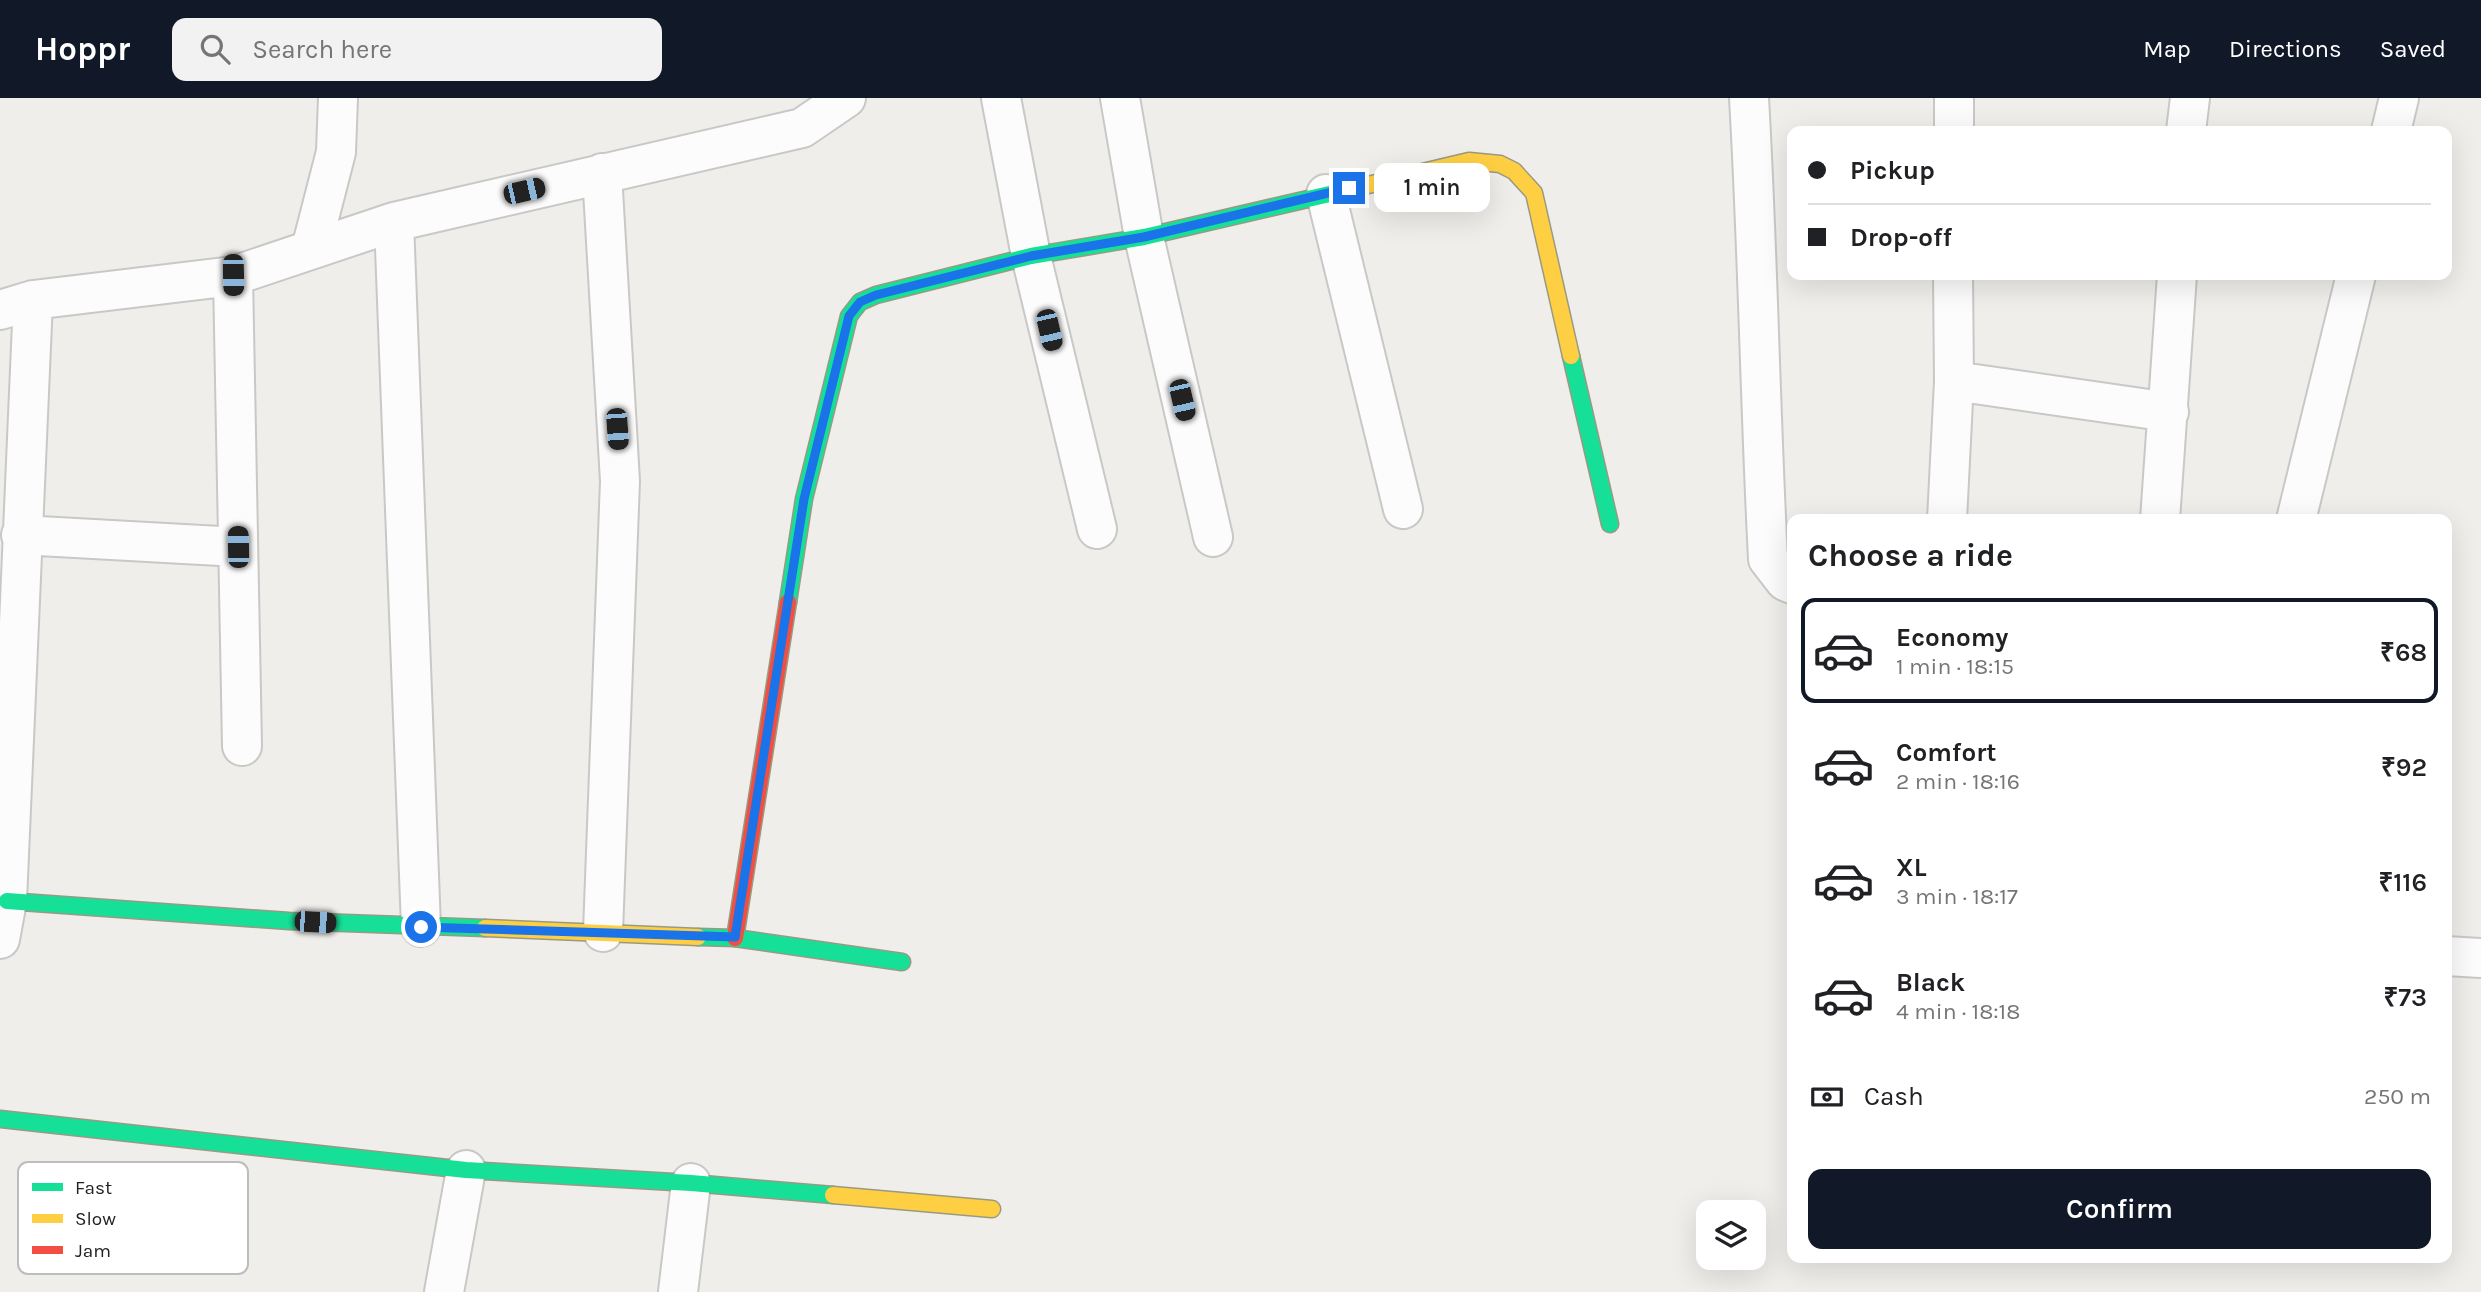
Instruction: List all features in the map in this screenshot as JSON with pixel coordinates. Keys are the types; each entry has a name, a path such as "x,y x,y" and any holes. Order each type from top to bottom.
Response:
{"street":[{"path":"311,249 336,152 338,98"},
{"path":"0,939 7,901 20,535 17,305 233,275 394,222 802,128 846,98"},
{"path":"1000,98 1031,256 1097,529"},
{"path":"1120,98 1144,237 1213,537"},
{"path":"1749,98 1768,559 1787,582"},
{"path":"1954,98 1954,126"},
{"path":"2187,126 2190,98"},
{"path":"2392,126 2399,98"},
{"path":"735,937 804,499 849,316 860,302 876,295 1031,256 1144,237 1469,161 1495,161 1515,168 1534,193 1610,524"},
{"path":"601,173 620,481 603,932"},
{"path":"1326,194 1403,509"},
{"path":"394,222 421,927"},
{"path":"233,275 242,746"},
{"path":"1947,514 1954,381 1953,280"},
{"path":"2160,514 2177,280"},
{"path":"2297,514 2355,280"},
{"path":"1954,381 2169,412"},
{"path":"20,535 238,547"},
{"path":"7,901 421,927 735,937 902,962"},
{"path":"2452,956 2481,958"},
{"path":"0,1119 466,1170 691,1183 992,1209"},
{"path":"444,1292 466,1170"},
{"path":"678,1292 691,1183"}],"traffic: fast":[{"path":"788,602 804,499 849,316 860,302 876,295 1031,256 1144,237 1347,190"},
{"path":"1571,356 1610,524"},
{"path":"7,901 289,921 485,928"},
{"path":"698,937 735,938 902,962"},
{"path":"0,1119 466,1170 691,1183 833,1195"}],"traffic: slow":[{"path":"1347,190 1469,161 1500,164 1514,171 1534,193 1571,356"},
{"path":"485,928 698,937"},
{"path":"833,1195 992,1209"}],"traffic: jam":[{"path":"735,938 788,602"}],"route":[{"path":"421,927 735,937 804,499 849,316 860,302 876,295 1031,256 1144,237 1349,188"}]}
